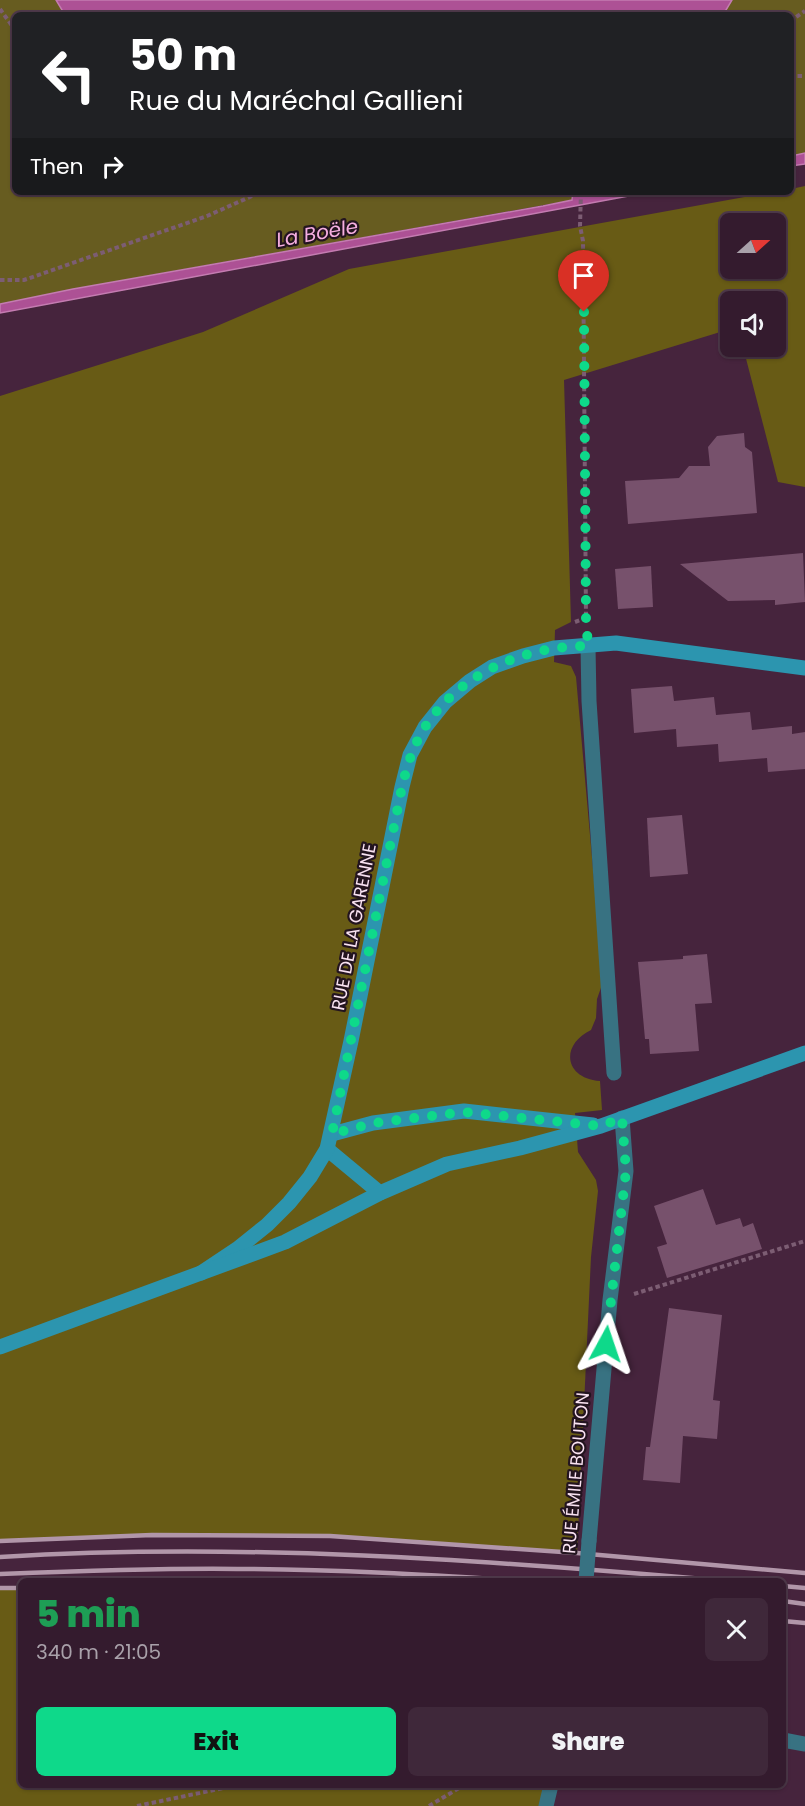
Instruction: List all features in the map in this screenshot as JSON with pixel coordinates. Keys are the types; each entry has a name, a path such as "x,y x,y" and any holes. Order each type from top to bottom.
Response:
{"main road":[{"name":"RUE DE LA GARENNE","path":"201,1273 267,1225 310,1177 327,1149 332,1134 410,755 425,727 445,702 470,681 492,668 523,656 554,648 616,643 805,668"},
{"path":"0,1347 285,1242 380,1193 447,1164 520,1148 601,1126 805,1053"},
{"path":"332,1134 374,1123 464,1112 601,1126"},
{"path":"327,1149 380,1193"}],"street":[{"path":"588,646 589,701 614,1073"},
{"name":"RUE ÉMILE BOUTON","path":"586,1578 610,1300 626,1171 622,1118"},
{"path":"786,1741 805,1744"},
{"path":"546,1806 550,1788"}],"path":[{"path":"0,9 12,26"},
{"path":"0,280 24,280 207,216 254,195"},
{"path":"581,195 588,646"},
{"path":"610,1300 805,1241"},
{"path":"137,1806 224,1788"},
{"path":"429,1806 459,1788"}],"shaded area":[{"path":"0,0 56,0 63,12 12,12 12,195 573,195 572,200 0,304"},
{"path":"56,0 732,0 725,12 63,12"},
{"path":"732,0 805,0 805,153 794,155 794,12 725,12"},
{"path":"805,153 805,164 794,166 794,155"},
{"path":"805,186 805,487 778,482 746,357 786,357 786,291 720,291 720,332 564,380 571,622 555,630 554,662 571,666 576,677 603,982 597,999 596,1018 591,1030 574,1044 570,1060 573,1068 579,1074 588,1079 600,1081 602,1110 575,1113 578,1152 596,1180 598,1191 591,1257 577,1553 330,1536 152,1535 0,1541 0,396 203,332 349,269 756,195 794,195 794,188"},
{"path":"573,195 634,195 0,313 0,304 73,289 572,200"},
{"path":"0,1588 18,1588 18,1788 550,1788 546,1806 0,1806"}],"building":[{"path":"744,433 745,447 752,452 757,513 628,524 625,481 679,478 689,466 710,466 708,447 717,436"},
{"path":"803,553 805,602 775,605 775,600 728,601 680,564"},
{"path":"651,566 653,607 618,609 615,569"},
{"path":"672,686 674,701 714,697 716,715 750,712 752,730 792,726 792,734 805,732 805,769 768,772 767,758 719,762 718,744 677,747 676,729 634,733 631,689"},
{"path":"682,815 688,874 650,877 647,818"},
{"path":"707,954 712,1003 695,1004 699,1051 650,1054 649,1039 645,1039 638,962 683,959 683,956"},
{"path":"703,1189 716,1225 740,1218 743,1227 753,1223 762,1249 667,1278 657,1247 667,1244 654,1206"},
{"path":"669,1308 722,1315 713,1400 720,1401 717,1439 683,1436 680,1483 643,1480 646,1447 650,1447"}],"railway":[{"path":"0,1541 152,1535 330,1536 577,1553 805,1573"},
{"path":"0,1557 182,1551 273,1552 454,1560 690,1578"},
{"path":"0,1574 148,1569 273,1569 473,1578"},
{"path":"786,1586 805,1588"},
{"path":"0,1588 18,1588"},
{"path":"786,1601 805,1604"},
{"path":"786,1621 805,1623"}],"route":[{"path":"584,312 588,646 554,648 523,656 492,668 470,681 445,702 425,727 410,755 332,1134 414,1116 464,1112 601,1126 622,1118 626,1171 606,1344"}],"water label":[{"name":"La Boële","path":"317,233"}]}
